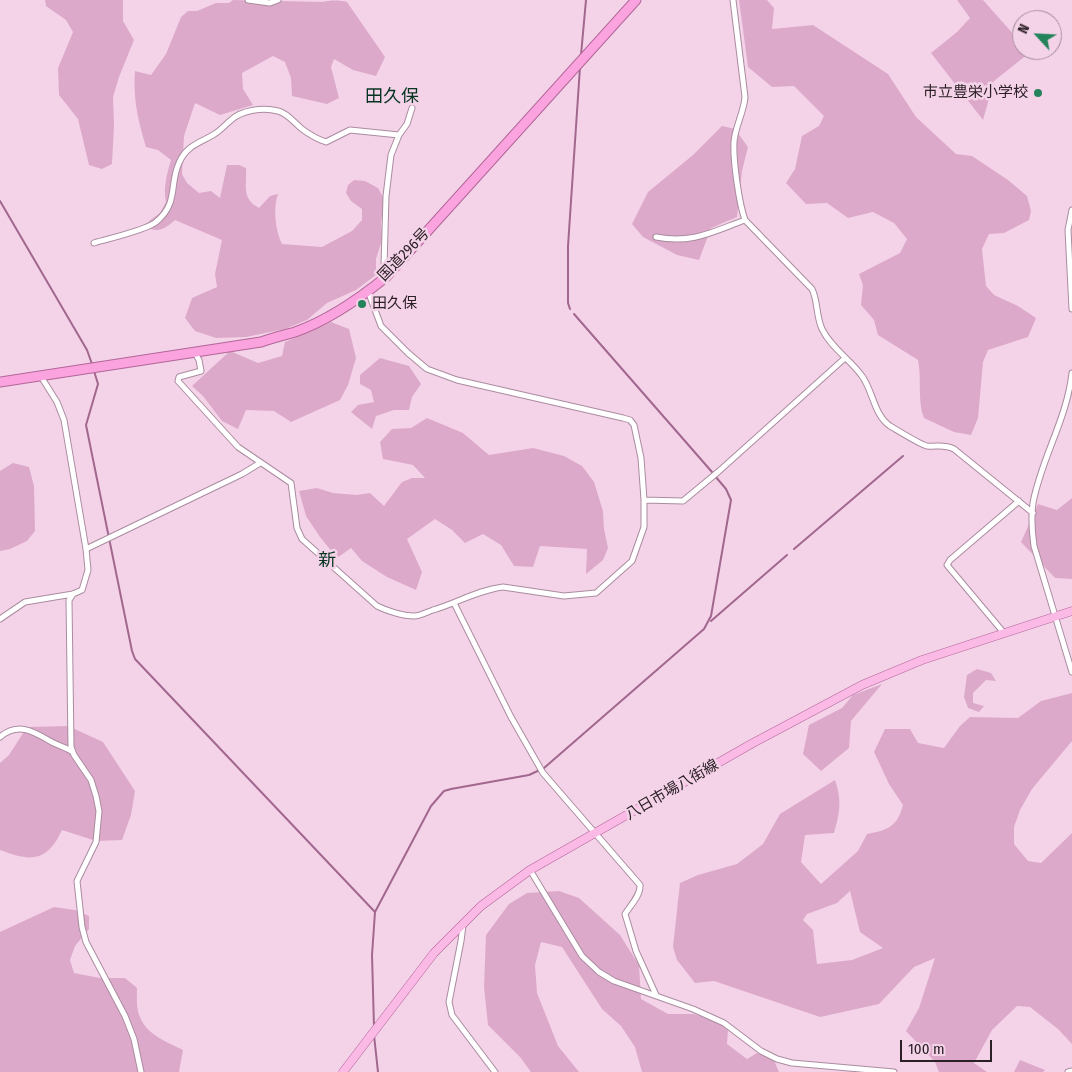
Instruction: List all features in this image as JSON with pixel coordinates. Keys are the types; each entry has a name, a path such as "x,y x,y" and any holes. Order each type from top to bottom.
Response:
{"highway":[{"name":"国道296号","path":"0,382 261,342 296,331 337,312 368,292 386,277 636,0"}],"main road":[{"name":"八日市場八街線","path":"343,1072 429,958 463,922 501,890 530,870 782,727 853,690 922,660 1072,611"}],"street":[{"path":"248,0 270,3 278,0"},
{"path":"733,0 745,96 734,141 741,209 745,220 812,289 816,296 816,308 822,328 828,339 862,375 882,419 889,426 926,446 946,445 954,449 1032,513"},
{"path":"386,277 384,266 387,177 391,155 399,134 408,124 412,108"},
{"path":"94,243 156,222 167,209 174,195 178,164 184,153 190,147 217,132 232,118 246,112 263,109 279,111 307,132 326,142 350,130 399,134"},
{"path":"1072,210 1068,230 1072,309"},
{"path":"656,237 691,239 716,233 745,220"},
{"path":"195,353 199,360 201,371 179,377 178,381 238,447 291,483 297,528 302,539 377,606 389,612 415,616 454,604 480,591 503,587 564,596 596,593 632,561 644,527 641,458 634,425 630,420 457,380 427,369 408,353 379,322 368,292"},
{"path":"644,500 684,501 845,358"},
{"path":"1072,373 1061,421 1036,490 1032,513 1034,546 1072,672"},
{"path":"0,619 25,602 73,594 82,590 87,578 86,549 64,420 57,402 40,375"},
{"path":"86,549 242,474 260,463"},
{"path":"1004,633 947,566 950,560 1019,501"},
{"path":"71,751 69,600 73,594"},
{"path":"454,604 511,717 543,773 640,885 638,893 625,914 636,951 656,995"},
{"path":"0,737 18,729 41,734 51,742 71,751 91,780 99,811 98,834 77,881 82,927 86,942 125,1016 134,1039 141,1072"},
{"path":"530,870 582,956 599,972 614,981 656,995 724,1023 761,1051 777,1059 792,1063 894,1072"},
{"path":"463,922 461,941 448,1002 452,1015 495,1072"},
{"path":"1068,1072 1072,1071"}],"shaded area":[{"path":"45,0 123,0 123,21 134,40 113,97 112,164 102,169 89,165 78,119 59,95 58,68 73,32 66,20 46,6"},
{"path":"233,0 323,2 335,0 347,2 385,57 376,76 353,70 334,59 331,67 339,98 327,104 292,96 291,78 285,62 273,56 242,73 243,89 253,105 220,115 195,103 184,136 182,174 187,183 199,193 211,191 220,198 227,165 239,165 246,168 246,191 253,204 259,208 270,196 278,194 276,219 282,244 322,247 352,231 362,220 362,209 351,201 346,193 348,185 354,180 365,181 378,188 384,199 381,223 382,240 376,259 376,275 356,290 327,303 307,320 285,329 246,337 216,338 195,331 185,318 192,298 217,287 215,274 222,240 175,220 164,228 158,230 151,229 149,221 160,213 166,202 165,186 171,160 158,150 146,147 137,110 135,71 151,75 166,54 181,17 188,11 197,11 216,3 229,3"},
{"path":"739,0 767,0 774,8 772,29 813,25 888,74 916,117 956,154 972,156 1008,180 1027,196 1031,211 1029,220 1004,233 989,234 982,249 986,286 994,295 1018,306 1036,318 1028,337 988,350 983,362 978,418 971,435 954,432 924,418 921,404 918,360 878,335 874,320 861,305 863,285 859,274 900,253 907,239 894,223 873,212 848,218 827,203 806,204 786,183 795,169 802,136 819,126 824,116 794,86 772,87 748,67"},
{"path":"957,0 983,0 1012,33 1012,60 1020,60 994,81 983,120 931,53 957,32 970,18"},
{"path":"722,126 735,129 748,147 742,171 737,217 711,228 699,260 677,255 643,237 632,224 648,192 693,155"},
{"path":"331,322 349,329 356,358 348,385 340,400 291,422 274,411 246,410 238,429 222,421 203,396 192,386 230,351 258,363 282,356 285,342"},
{"path":"380,358 409,366 421,384 412,397 409,410 394,410 376,416 372,429 351,412 358,405 374,402 371,390 360,384 360,375"},
{"path":"427,418 463,433 489,455 533,448 564,456 582,466 594,482 603,511 608,548 603,560 586,574 587,549 540,546 533,567 514,566 501,545 483,534 465,543 452,530 435,519 407,539 422,572 416,590 387,577 362,561 351,548 337,558 306,516 299,491 317,488 333,493 356,495 370,493 384,506 402,482 412,478 425,478 413,465 383,459 380,442 392,429 411,428"},
{"path":"13,463 29,467 34,486 35,531 27,541 10,549 0,551 0,471"},
{"path":"1072,498 1072,579 1055,578 1021,542 1038,504 1057,510"},
{"path":"977,669 991,673 996,681 986,680 973,693 973,703 984,706 979,712 968,708 964,697 967,675"},
{"path":"882,684 851,721 849,748 821,771 803,754 809,725 842,708 853,695"},
{"path":"1072,693 1072,741 1032,789 1020,810 1014,827 1014,844 1028,861 1041,863 1072,833 1072,1044 1058,1029 1030,1007 1017,1006 992,1030 974,1063 987,1072 939,1072 935,1062 906,1031 919,1008 935,958 914,967 879,1004 820,1017 714,981 695,983 677,960 673,947 680,883 698,875 737,864 763,844 780,814 835,780 839,794 839,806 834,833 805,835 801,862 821,884 858,851 867,834 881,831 895,823 903,805 889,784 874,752 885,729 910,729 918,743 944,748 960,726 970,717 1018,718 1041,701","holes":["850,891 860,932 883,948 852,960 817,964 813,930 803,920 807,914 837,903"]},
{"path":"68,726 103,742 135,791 131,815 122,840 96,841 62,830 56,841 44,854 29,857 0,850 0,763 9,755 27,727"},
{"path":"559,891 579,898 620,935 639,965 641,999 668,1014 693,1014 713,1019 728,1030 727,1044 747,1059 757,1053 773,1058 779,1072 642,1072 635,1047 621,1026 602,1009 562,947 541,942 535,965 537,993 558,1046 579,1072 531,1072 520,1057 488,1025 484,987 486,935 509,904 527,893"},
{"path":"54,907 75,910 89,916 89,929 75,946 70,960 74,973 100,978 125,978 137,988 138,1010 147,1029 183,1050 179,1072 0,1072 0,932"},
{"path":"1020,1060 1045,1070 1043,1072 1014,1072"}],"waterway":[{"path":"581,55 586,0"},
{"path":"570,309 568,303 568,246 580,67"},
{"path":"0,201 87,350 92,364"},
{"path":"574,314 712,472"},
{"path":"94,371 98,384 86,425 135,659 375,912"},
{"path":"794,549 903,456"},
{"path":"374,1027 372,955 375,912 431,806 444,791 529,775 544,768 704,629 711,616 731,500 726,489 715,476"},
{"path":"711,621 787,555"},
{"path":"374,1035 378,1072"}],"place":[{"name":"市立豊栄小学校","path":"1038,93"},
{"name":"田久保","path":"362,304"}],"district":[{"name":"田久保","path":"392,97"},
{"name":"新","path":"327,561"}]}
